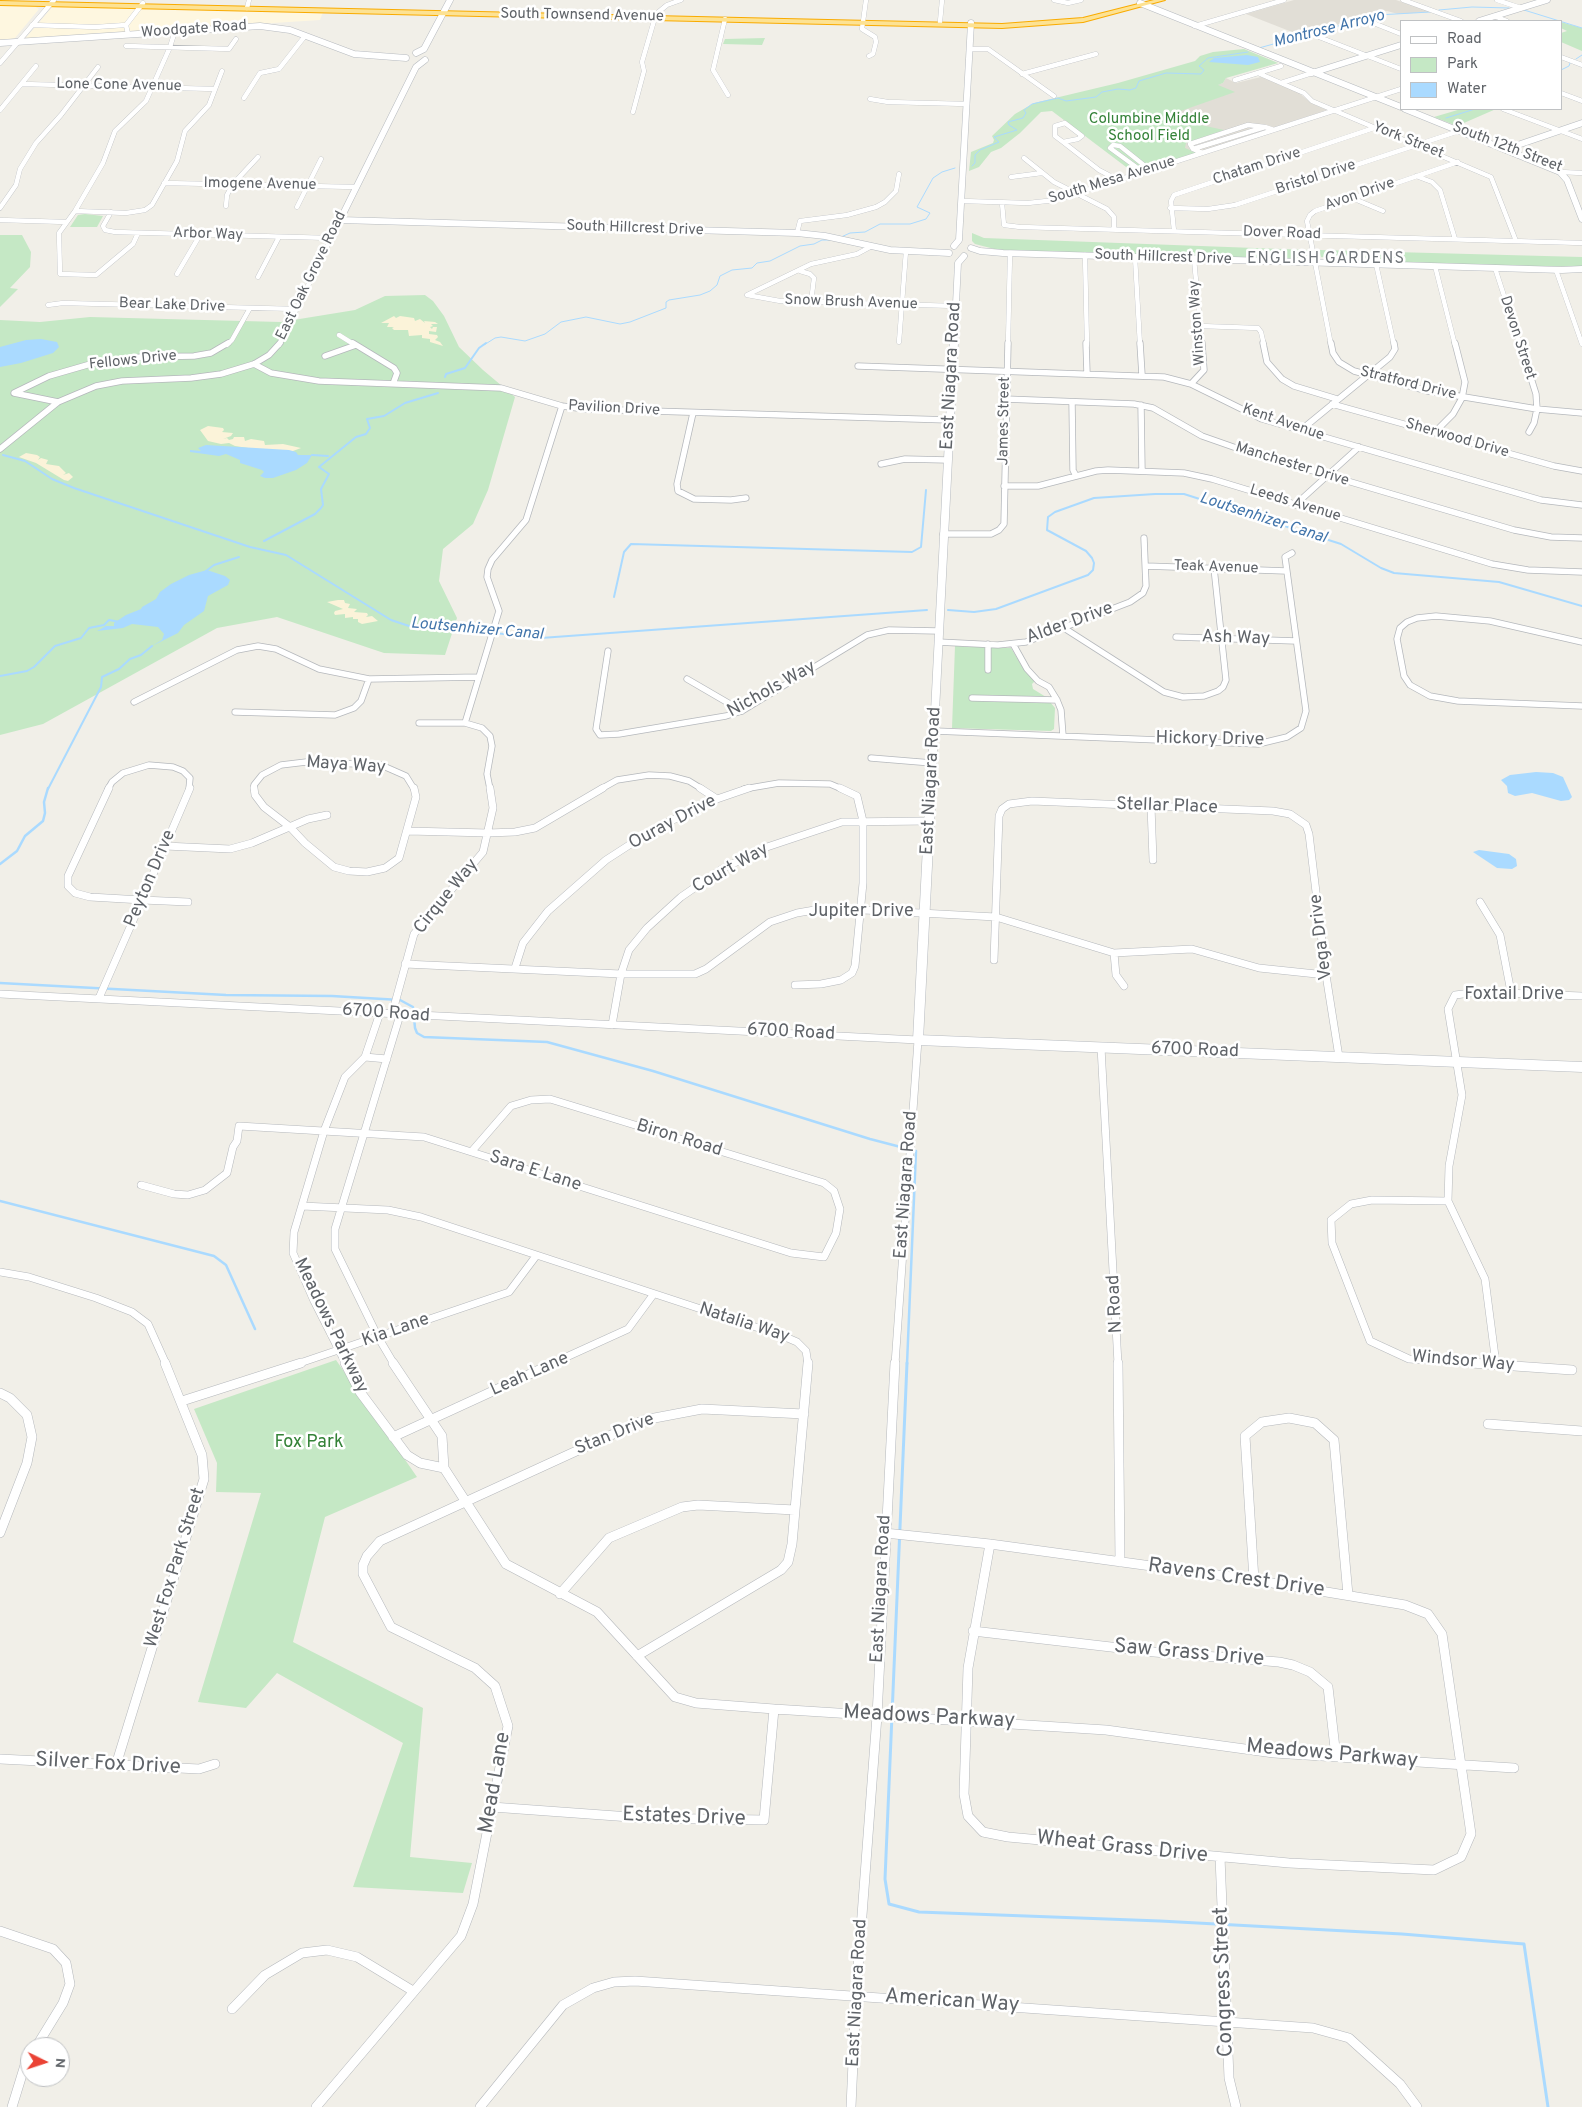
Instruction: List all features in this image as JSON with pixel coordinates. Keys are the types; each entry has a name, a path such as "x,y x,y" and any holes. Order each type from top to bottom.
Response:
{"highway":[{"name":"South Townsend Avenue","path":"0,2 248,5 443,12 1021,25 1071,22 1094,18 1152,0"},
{"name":"South Townsend Avenue","path":"1140,3 1162,0"},
{"name":"South Townsend Avenue","path":"655,16 971,24"}],"street":[{"name":"East Oak Grove Road","path":"0,449 58,402 96,386 122,381 191,378 221,374 254,364 280,344 330,238 399,105 414,64 425,55 450,0"},
{"path":"632,112 644,71 642,62 655,16 667,5 681,0"},
{"path":"866,0 862,29 875,37 873,54 869,56"},
{"path":"940,22 942,0"},
{"path":"1054,0 1068,3 1081,0"},
{"path":"1195,26 1284,0"},
{"path":"1403,0 1458,20"},
{"path":"1409,2 1416,0"},
{"path":"1497,0 1521,8"},
{"path":"1481,20 1547,0"},
{"path":"0,63 53,2"},
{"path":"1140,3 1400,107"},
{"path":"32,25 95,27 126,25 142,5"},
{"path":"1494,16 1505,20"},
{"path":"725,19 713,70 728,95"},
{"path":"960,235 973,252 963,258 951,250 958,242 960,235 971,24"},
{"path":"1376,24 1400,34"},
{"path":"126,25 128,34"},
{"name":"Woodgate Road","path":"0,43 260,26 284,28 354,54 407,57"},
{"path":"138,233 132,244 96,275 60,274 58,233 75,211 103,162 115,131 146,101 170,48 174,31"},
{"path":"244,98 260,73 279,69 305,36"},
{"path":"1319,37 1400,69"},
{"path":"126,46 229,49 236,39"},
{"path":"1281,83 1400,45"},
{"path":"970,49 988,49 1054,96"},
{"path":"414,64 407,57 416,53 425,55"},
{"path":"1022,74 1096,54"},
{"name":"Woodgate Road","path":"386,57 414,64"},
{"path":"1562,58 1582,65"},
{"path":"0,110 36,66"},
{"path":"1236,80 1280,66"},
{"path":"0,208 16,185 24,159 98,67"},
{"path":"75,211 111,212 145,210 152,205 178,161 185,131 209,105 222,71"},
{"name":"York Street","path":"1258,73 1304,93 1312,101 1491,177 1516,241"},
{"name":"Lone Cone Avenue","path":"22,84 215,89"},
{"name":"South Mesa Avenue","path":"962,202 1043,202 1077,194 1400,88"},
{"path":"1562,93 1582,101"},
{"path":"870,100 967,104"},
{"name":"South 12th Street","path":"1408,110 1560,172 1582,173"},
{"path":"1506,110 1582,139"},
{"path":"1063,142 1078,139 1082,136 1066,123 1055,126 1055,136 1099,170 1118,180"},
{"path":"1506,149 1582,123"},
{"path":"1202,153 1193,149 1265,127 1275,130"},
{"name":"Chatam Drive","path":"1170,208 1174,195 1182,191 1374,128"},
{"name":"Bristol Drive","path":"1170,208 1208,209 1235,205 1459,130"},
{"path":"1143,172 1110,148 1113,145 1120,146 1150,170"},
{"path":"226,206 227,195 233,184 258,157"},
{"path":"1024,158 1054,182 1107,209 1114,216 1114,229"},
{"path":"296,208 321,159"},
{"name":"Avon Drive","path":"1316,262 1307,221 1315,211 1458,162"},
{"path":"1560,172 1567,180 1580,206 1582,219"},
{"path":"1011,178 1042,173"},
{"path":"797,234 800,221 847,215 884,202 896,191 899,174"},
{"path":"1416,176 1432,182 1440,190 1455,239"},
{"name":"Imogene Avenue","path":"164,183 356,187"},
{"path":"1352,198 1383,212"},
{"name":"Dover Road","path":"1002,202 1004,225 1020,227 1582,243"},
{"path":"1170,208 1174,231"},
{"name":"Arbor Way","path":"111,212 103,226 105,230 115,232 330,238"},
{"path":"0,220 66,222"},
{"name":"South Hillcrest Drive","path":"340,220 797,234 838,239 870,247 906,251 951,250 970,247 980,251 1007,253 1582,270"},
{"path":"177,274 200,235"},
{"path":"258,277 279,237"},
{"path":"800,271 822,261 857,254 870,247"},
{"path":"899,342 906,251"},
{"name":"South Hillcrest Drive","path":"963,258 1007,253"},
{"name":"James Street","path":"943,534 991,534 999,530 1004,524 1007,253"},
{"path":"1085,255 1087,373"},
{"path":"1135,257 1142,375"},
{"name":"East Niagara Road","path":"851,2107 856,1995 877,1716 885,1533 903,1240 918,1040 952,369 956,306 963,258"},
{"name":"Winston Way","path":"1191,384 1204,370 1194,259"},
{"name":"Stratford Drive","path":"1316,262 1333,353 1346,368 1367,376 1462,398 1582,413"},
{"path":"1301,430 1367,376 1390,356 1395,349 1376,264"},
{"path":"1435,266 1464,372 1465,382 1462,398 1453,414 1435,432"},
{"name":"Devon Street","path":"1495,268 1536,394 1537,408"},
{"path":"1559,270 1582,344"},
{"path":"800,271 814,278 811,302"},
{"name":"Snow Brush Avenue","path":"800,271 747,295 767,300 956,306"},
{"name":"Bear Lake Drive","path":"48,305 63,303 297,309"},
{"name":"Fellows Drive","path":"58,402 14,392 49,376 94,363 141,357 194,356 211,353 224,347 232,340 250,308"},
{"path":"1200,326 1258,328 1261,332 1267,362 1282,379 1294,386 1337,399"},
{"path":"339,335 394,368 397,373 393,384"},
{"path":"325,356 356,345"},
{"name":"Pavilion Drive","path":"254,364 271,373 319,381 501,388 562,406 592,410 949,420"},
{"name":"Kent Avenue","path":"858,366 1164,377 1191,384 1262,419 1541,500 1582,505"},
{"name":"Manchester Drive","path":"1005,400 1141,405 1153,408 1220,444 1514,530 1551,537 1582,538"},
{"path":"1072,402 1073,470 1076,476"},
{"name":"Sherwood Drive","path":"1332,404 1554,466 1582,471"},
{"path":"1141,405 1142,471"},
{"path":"465,724 498,611 487,576 488,569 492,560 526,520 562,406"},
{"path":"1529,432 1534,423 1537,408"},
{"path":"694,413 677,484 678,491 694,499 731,500 746,498"},
{"path":"1295,505 1359,447"},
{"path":"881,464 905,460 947,460"},
{"name":"Leeds Avenue","path":"1004,486 1038,486 1108,470 1199,476 1492,564 1528,570 1582,572"},
{"name":"Alder Drive","path":"938,642 1013,644 1026,642 1130,602 1143,593 1146,586 1144,538"},
{"name":"Hickory Drive","path":"935,731 1258,744 1287,737 1302,728 1306,711 1286,570 1285,557 1292,553"},
{"name":"Teak Avenue","path":"1146,566 1286,570"},
{"path":"1064,628 1164,692 1182,697 1204,696 1218,691 1223,687 1226,680 1214,568"},
{"path":"1582,642 1485,620 1436,616 1417,618 1407,622 1400,628 1396,638 1404,676 1410,685 1430,696 1458,701 1582,706"},
{"name":"Nichols Way","path":"608,651 596,729 600,735 619,734 706,720 742,711 868,635 889,630 938,631"},
{"name":"Ash Way","path":"1176,637 1296,642"},
{"path":"988,644 988,670"},
{"path":"1013,644 1027,669 1038,681 1049,687 1057,700 1062,710 1063,736"},
{"path":"134,702 237,650 258,646 276,649 319,669 369,680 479,677"},
{"path":"687,679 742,711"},
{"path":"235,712 335,715 354,708 361,701 369,680"},
{"path":"972,698 1057,700"},
{"name":"Cirque Way","path":"396,1015 405,964 414,934 483,852 493,808 487,774 492,746 490,736 482,728 465,724 419,723"},
{"path":"871,758 932,763"},
{"name":"Maya Way","path":"306,762 380,765 406,776 413,786 416,797 399,858 385,868 366,872 349,871 334,866 290,827 264,807 255,795 254,784 262,775 280,765 306,762"},
{"name":"Peyton Drive","path":"99,998 142,900 190,786 190,778 183,771 173,767 149,765 124,773 112,782 68,876 68,886 75,893 90,897 142,900"},
{"path":"408,831 488,833 515,832 535,828 610,784 631,777 649,775 670,776 689,781 718,799"},
{"name":"Ouray Drive","path":"515,968 523,942 548,911 576,884 606,860 654,829 718,799 745,789 779,782 830,784 856,796 863,821 862,910 855,966 852,973 841,980 821,984 795,985"},
{"name":"Stellar Place","path":"994,960 999,816 1002,809 1009,804 1032,801 1272,811 1290,814 1300,820"},
{"path":"1151,806 1153,860"},
{"path":"165,846 230,849 252,843 308,819 327,816"},
{"name":"Vega Drive","path":"1300,820 1306,825 1310,834 1326,975 1339,1057"},
{"name":"Court Way","path":"612,1025 621,974 629,950 647,928 681,897 722,869 767,847 842,822 929,821"},
{"path":"142,900 188,902"},
{"path":"1480,902 1500,935 1511,992"},
{"name":"Jupiter Drive","path":"405,964 621,974 695,974 706,969 770,922 797,912 826,908 996,917 1114,953 1192,949 1259,968 1326,975"},
{"path":"1114,953 1116,975 1124,986"},
{"name":"Foxtail Drive","path":"1457,1062 1448,1009 1456,995 1479,992 1511,992 1582,996"},
{"name":"6700 Road","path":"0,994 918,1040 1582,1067"},
{"name":"Meadows Parkway","path":"380,1013 365,1057 345,1077 324,1131 292,1242 293,1253 314,1302 360,1392 393,1437 413,1460 444,1468"},
{"name":"Meadows Parkway","path":"396,1015 387,1059 334,1234 335,1249 378,1337 400,1375 442,1436 444,1468 506,1564 597,1612 675,1696 696,1703 1106,1730 1274,1752 1514,1768"},
{"name":"N Road","path":"1101,1047 1118,1344 1120,1562"},
{"path":"365,1057 387,1059"},
{"path":"1457,1062 1462,1095 1448,1166 1448,1200 1485,1279 1496,1365"},
{"name":"Biron Road","path":"472,1152 511,1106 531,1100 550,1099 824,1183 834,1191 840,1209 836,1233 824,1257"},
{"name":"Sara E Lane","path":"141,1185 182,1195 205,1190 227,1173 233,1147 238,1141 240,1126 424,1137 791,1253 824,1257"},
{"name":"Windsor Way","path":"1448,1200 1372,1200 1351,1204 1331,1220 1332,1243 1370,1341 1409,1359 1572,1370"},
{"name":"Natalia Way","path":"302,1206 404,1212 797,1342 806,1351 808,1362 804,1414 788,1562 781,1570 638,1656"},
{"name":"Kia Lane","path":"182,1401 234,1386 509,1292 536,1256"},
{"name":"West Fox Park Street","path":"0,1272 38,1279 96,1298 132,1312 148,1324 182,1401 202,1456 204,1479 116,1766"},
{"name":"Leah Lane","path":"393,1437 628,1329 653,1295"},
{"path":"0,1393 10,1398 27,1415 32,1437 27,1463 0,1533"},
{"name":"Stan Drive","path":"466,1503 644,1420 702,1409 804,1414"},
{"path":"1254,1580 1245,1436 1262,1422 1289,1418 1315,1423 1334,1440 1348,1595"},
{"path":"1488,1424 1582,1431"},
{"name":"Mead Lane","path":"316,2107 461,1936 466,1927 473,1904 508,1726 495,1686 474,1668 392,1627 363,1574 363,1565 367,1556 380,1541 466,1503"},
{"path":"560,1594 609,1538 682,1507 714,1506 795,1510"},
{"name":"Ravens Crest Drive","path":"885,1533 990,1544 1254,1580 1405,1604 1428,1614 1442,1634 1462,1766"},
{"name":"Wheat Grass Drive","path":"990,1544 973,1631 968,1668 964,1794 968,1816 984,1832 1008,1837 1220,1857 1434,1870 1461,1857 1471,1834 1462,1766"},
{"name":"Saw Grass Drive","path":"973,1631 1154,1652 1280,1662 1293,1665 1310,1672 1328,1687 1334,1722 1336,1757"},
{"name":"Estates Drive","path":"492,1807 644,1818 764,1820 774,1709"},
{"name":"Silver Fox Drive","path":"0,1759 199,1769 215,1764"},
{"name":"Congress Street","path":"1220,1857 1229,2078 1236,2107"},
{"path":"0,1931 53,1949 66,1963 70,1984 63,2003 42,2037"},
{"path":"232,2009 265,1975 302,1953 326,1950 357,1957 413,1991"},
{"name":"American Way","path":"480,2107 563,2005 593,1988 607,1984 635,1981 1313,2028 1349,2038 1400,2084 1417,2107"},
{"path":"12,2107 20,2081"}],"shaded area":[{"path":"1294,0 1396,0 1431,12 1398,14 1387,11 1304,34 1296,31 1292,32 1246,14"},
{"path":"54,5 323,12 320,20 25,39"},
{"path":"0,6 34,6 39,9 15,38 0,41"},
{"path":"1261,77 1299,93 1311,103 1327,110 1153,167 1163,102 1223,83 1226,78 1236,83"}],"green space":[{"path":"1562,22 1582,28 1582,51 1562,42 1562,33 1567,31 1562,28"},
{"path":"765,38 762,45 723,44 725,39"},
{"name":"Columbine Middle School Field","path":"1244,49 1278,63 1226,78 1223,83 1218,85 1235,92 1175,113 1201,125 1224,130 1186,143 1185,148 1197,153 1134,173 1052,111 1041,112 1020,133 1001,148 991,152 979,167 969,171 971,152 993,143 992,136 1015,114 1034,103 1118,83 1195,61 1200,56 1213,52"},
{"path":"1458,110 1494,110 1457,126 1434,117"},
{"path":"78,215 103,216 97,227 70,227"},
{"path":"972,233 984,238 1309,250 1310,258 1307,260 1002,251 975,244 972,241"},
{"path":"0,235 22,235 31,252 30,267 10,288 18,289 0,307"},
{"path":"1319,250 1582,257 1582,266 1541,267 1384,262 1381,260 1321,257"},
{"path":"425,295 433,301 444,316 459,347 515,397 488,490 473,524 443,549 439,581 457,618 445,655 384,653 277,617 217,628 43,724 0,735 0,320 40,322 90,317 281,322 355,310 385,296"},
{"path":"955,646 1011,648 1023,668 1036,680 1032,684 1033,689 1046,697 1055,708 1054,729 1051,731 952,728"},
{"name":"Fox Park","path":"336,1360 417,1477 325,1517 293,1642 423,1708 410,1857 472,1863 463,1893 353,1887 403,1743 277,1673 246,1708 198,1702 261,1493 216,1492 217,1463 194,1409"}],"sand":[{"path":"394,316 396,318 400,316 414,318 415,321 420,319 425,323 424,321 435,322 438,324 431,324 433,326 430,327 432,329 437,327 436,332 429,331 429,334 437,335 438,337 435,340 443,346 430,342 430,339 422,338 422,335 409,336 408,330 394,330 392,328 394,327 387,327 389,323 381,323"},
{"path":"208,426 223,428 222,432 233,433 231,436 223,439 227,438 229,440 234,437 244,437 245,441 251,439 264,441 265,445 283,444 301,448 293,451 268,451 208,441 200,430"},
{"path":"26,453 37,455 40,457 38,460 41,458 48,460 46,464 59,466 66,473 63,475 69,473 73,477 68,481 64,480 36,463 19,457"},
{"path":"344,600 345,603 350,604 348,608 357,609 354,612 367,613 366,617 372,616 378,621 362,624 358,622 358,619 353,619 353,617 345,618 345,614 335,615 335,611 343,609 327,602"}],"water":[{"path":"1247,55 1258,57 1260,62 1248,65 1209,62 1214,58"},
{"path":"41,339 57,342 59,347 53,353 0,367 0,347 26,340"},
{"path":"206,445 289,450 296,452 298,455 312,455 307,463 296,470 273,478 265,478 260,476 264,472 262,470 240,463 240,460 226,454 219,456 190,452 190,450 201,451 198,448"},
{"path":"207,570 225,576 230,580 228,585 208,596 204,611 184,625 178,633 152,646 162,640 164,634 158,627 132,624 123,628 97,631 106,626 114,626 114,623 126,615 141,609 156,599 160,592 171,584 189,575"},
{"path":"1536,772 1553,773 1563,777 1572,797 1569,800 1561,801 1532,793 1515,796 1508,793 1507,786 1501,780 1510,775"},
{"path":"1479,850 1509,854 1516,859 1517,866 1512,869 1497,868 1473,852"}],"waterway":[{"name":"Montrose Arroyo","path":"1439,10 1472,7 1509,8"},
{"name":"Montrose Arroyo","path":"1524,10 1556,20"},
{"name":"Montrose Arroyo","path":"1259,48 1378,15 1430,12"},
{"name":"Montrose Arroyo","path":"1562,22 1582,28"},
{"name":"Montrose Arroyo","path":"972,166 975,163 975,155 980,150 999,142 994,137 1017,130 1009,125 1008,122 1023,118 1026,113 1024,110 1032,104 1058,98 1066,101 1096,97 1102,92 1118,89 1130,90 1136,88 1139,81 1166,73 1201,74 1204,70 1199,66 1208,58 1248,52"},
{"path":"1576,59 1582,55"},
{"path":"1562,70 1569,66 1570,63"},
{"path":"1446,118 1472,110"},
{"path":"839,238 850,233 865,232 880,224 910,224 926,219 930,213 917,207 933,178 942,172 955,168"},
{"path":"484,345 495,338 501,337 525,341 545,334 561,322 586,317 620,324 630,322 666,308 666,302 669,300 700,295 710,291 717,285 720,276 732,270 752,268 757,263 770,261 800,246 814,244 822,240 832,240"},
{"path":"445,377 446,374 465,368 479,348 486,343"},
{"path":"264,541 315,514 321,508 323,505 321,489 329,474 319,467 356,437 366,434 370,428 367,419 384,416 405,403 438,393"},
{"name":"Loutsenhizer Canal","path":"3,455 25,461 52,479 74,488 250,547 286,555 391,620 412,627 439,627 541,638 927,610"},
{"path":"312,455 328,456"},
{"path":"614,597 624,552 631,544 912,552 921,547 926,490"},
{"name":"Loutsenhizer Canal","path":"948,610 974,612 996,609 1088,575 1093,570 1094,563 1092,558 1086,551 1047,530 1048,517 1055,512 1094,498 1155,494 1184,494 1341,544 1381,568 1394,573 1499,582 1582,606"},
{"path":"206,571 214,565 239,557"},
{"path":"0,676 27,671 34,667 55,646 81,638 89,628 104,625 109,620 120,622"},
{"path":"48,789 101,687 102,677 119,669 130,659 141,655 152,646"},
{"path":"0,864 17,851 25,836 43,821 45,813 44,802 48,788"},
{"path":"0,983 226,995 332,996 400,1000 413,1007 415,1028 417,1033 424,1037 547,1042 653,1071 870,1139 916,1151 907,1364"},
{"path":"0,1201 214,1256 226,1265 255,1329"},
{"path":"907,1363 885,1879 889,1904 919,1912 1160,1921 1402,1934 1524,1944 1548,2107"}],"district":[{"name":"ENGLISH GARDENS","path":"1326,260"}]}
